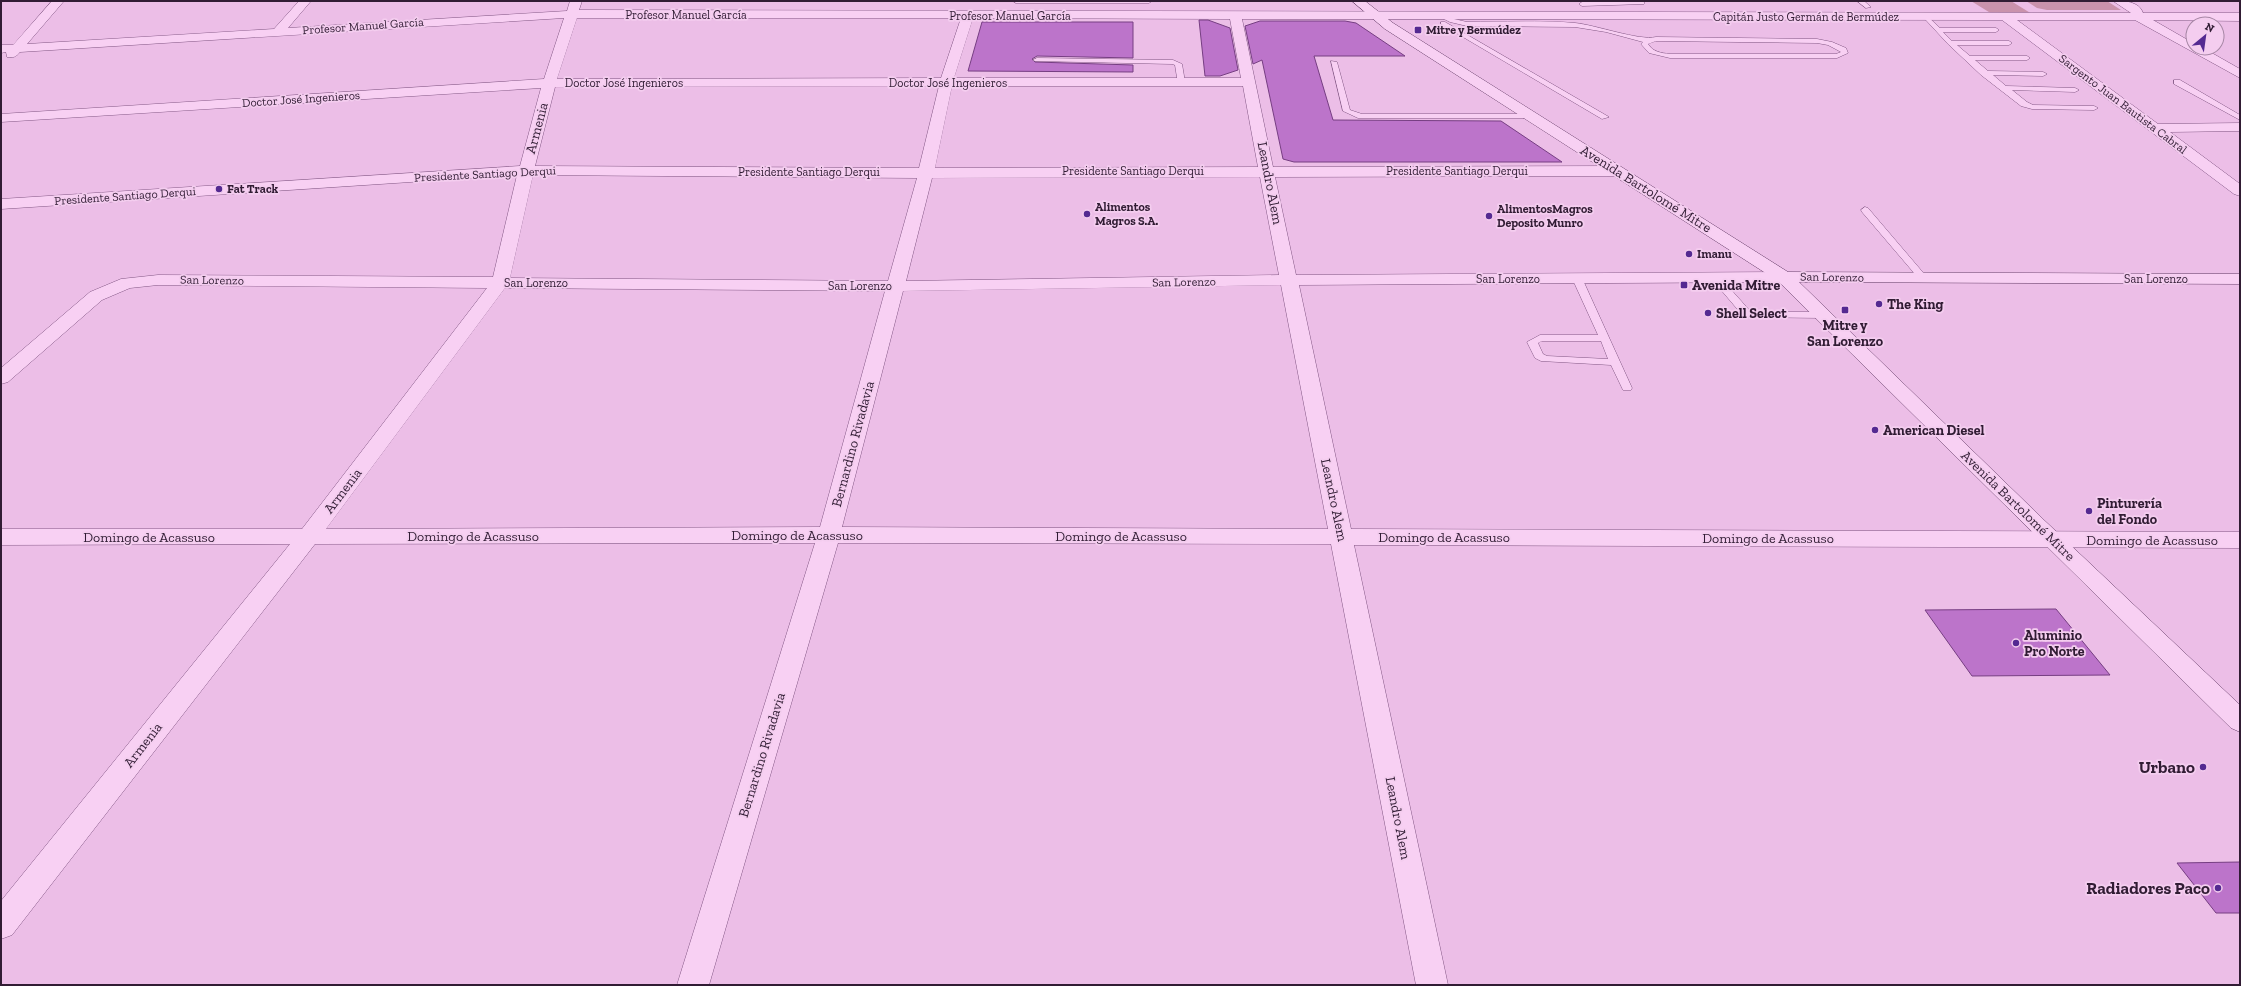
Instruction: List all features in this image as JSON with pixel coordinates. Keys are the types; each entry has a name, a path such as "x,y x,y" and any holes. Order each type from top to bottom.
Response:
{"street":[{"path":"1,64 58,1"},
{"path":"278,31 305,1"},
{"name":"Armenia","path":"1,924 308,536 500,283 526,170 549,83 570,14 576,1"},
{"name":"Avenida Bartolomé Mitre","path":"1358,1 1373,15 1784,277 2052,540 2240,721"},
{"path":"2119,1 2137,11 2138,17 2185,43"},
{"path":"2018,5 2037,17"},
{"path":"1696,6 1706,16"},
{"name":"Profesor Manuel García","path":"1,49 570,14 968,16 1373,15"},
{"name":"Capitán Justo Germán de Bermúdez","path":"1373,15 2240,17"},
{"name":"Bernardino Rivadavia","path":"693,985 829,534 926,173 946,84 968,16"},
{"name":"Leandro Alem","path":"1235,16 1342,536 1432,985"},
{"name":"Sargento Juan Bautista Cabral","path":"2005,17 2240,191"},
{"path":"2207,56 2240,74"},
{"name":"Doctor José Ingenieros","path":"1,118 549,83 946,84 1249,82"},
{"path":"2154,128 2240,127"},
{"name":"Presidente Santiago Derqui","path":"1,204 526,170 926,173 1267,170 1617,171"},
{"name":"San Lorenzo","path":"1,378 96,296 127,283 158,280 895,286 1289,280 1715,277 2240,279"},
{"name":"Domingo de Acassuso","path":"1,537 829,534 2240,540"}],"lane":[{"path":"1016,1 1149,1"},
{"path":"1860,1 1868,8"},
{"path":"1580,2 1641,2 1653,16"},
{"path":"1580,2 1596,16"},
{"path":"1440,15 1452,21 1467,24 1575,25 1606,30 1648,41 1656,39 1817,41 1838,45 1844,49 1845,53 1837,56 1670,56 1652,52 1646,48 1644,44 1648,41"},
{"path":"1926,17 1950,43 1984,73 2024,104 2032,107 2094,108"},
{"path":"1452,21 1443,23 1605,117"},
{"path":"1939,30 1996,30"},
{"path":"1950,43 2009,43"},
{"path":"1967,58 2027,58"},
{"path":"1038,60 1173,62 1178,64 1181,82"},
{"path":"1333,62 1347,111 1361,116 1531,116"},
{"path":"1984,73 2043,74"},
{"path":"2177,82 2240,118"},
{"path":"2004,88 2075,90"},
{"path":"1865,210 1923,278"},
{"path":"1715,277 1748,315 1824,315"},
{"path":"1577,278 1627,388"},
{"path":"1604,338 1540,338 1532,342 1539,356 1545,359 1615,362"}],"shaded area":[{"path":"1971,1 2011,1 2037,17 1997,17"},
{"path":"2026,1 2107,1 2121,10 2047,10 2037,8"}],"building":[{"path":"1199,20 1208,20 1230,28 1238,70 1220,76 1205,76"},
{"path":"1260,21 1345,21 1356,23 1405,56 1314,56 1333,120 1501,121 1562,162 1294,162 1283,159 1262,60 1253,64 1245,26"},
{"path":"982,22 1133,22 1133,58 1037,56 1032,59 1035,62 1133,65 1133,72 968,71"},
{"name":"Aluminio Pro Norte","path":"2056,609 2110,675 1972,676 1925,610"},
{"name":"Radiadores Paco","path":"2240,862 2240,913 2216,913 2177,863"}],"place":[{"name":"Mitre y Bermúdez","path":"1418,30"},
{"name":"Fat Track","path":"219,189"},
{"name":"Alimentos Magros S.A.","path":"1087,214"},
{"name":"AlimentosMagros Deposito Munro","path":"1489,216"},
{"name":"Imanu","path":"1689,254"},
{"name":"Avenida Mitre","path":"1684,285"},
{"name":"The King","path":"1879,304"},
{"name":"Mitre y San Lorenzo","path":"1845,310"},
{"name":"Shell Select","path":"1708,313"},
{"name":"American Diesel","path":"1875,430"},
{"name":"Pinturería del Fondo","path":"2089,511"},
{"name":"Aluminio Pro Norte","path":"2016,643"},
{"name":"Urbano","path":"2203,767"},
{"name":"Radiadores Paco","path":"2218,888"}]}
